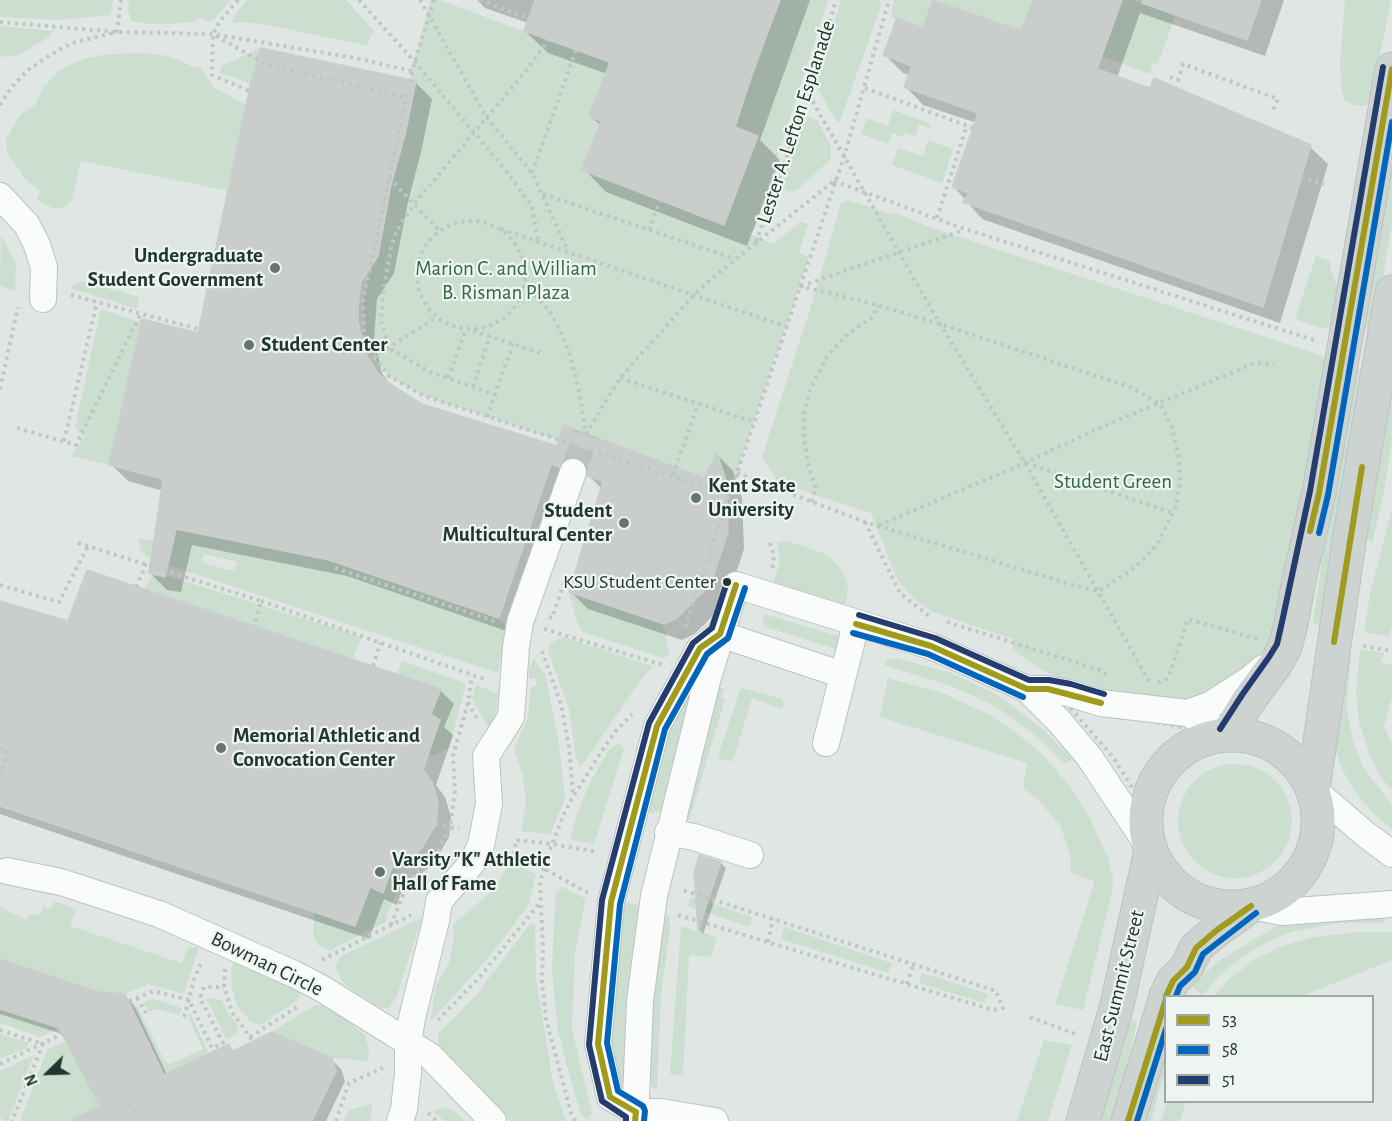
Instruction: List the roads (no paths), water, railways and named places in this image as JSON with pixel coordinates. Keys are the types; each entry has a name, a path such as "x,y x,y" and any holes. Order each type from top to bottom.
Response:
{"main road":[{"path":"1228,734 1249,700 1268,676 1319,493 1392,69"},
{"path":"1313,789 1345,643 1351,530 1392,292"},
{"path":"1228,734 1255,737 1280,748 1300,766 1313,789 1319,814 1317,839 1309,862 1294,882 1274,897 1279,904 1230,908 1210,905 1190,897 1174,885 1160,869 1151,850 1145,824 1146,815 1149,797 1160,772 1178,753 1202,740 1228,734"},
{"name":"East Summit Street","path":"1083,1121 1117,1005 1151,850"},
{"path":"1167,995 1173,981 1187,967 1196,948 1217,930 1279,904"},
{"path":"1128,1121 1164,1004"}],"street":[{"path":"0,196 27,225 37,245 44,267 43,298"},
{"path":"400,1121 404,1110 408,1050 416,997 440,901 472,863 482,845 489,804 486,756 511,717 516,647 520,625 573,472"},
{"path":"635,1117 640,1001 654,896 668,832 720,634 736,585 931,646 1027,689 1059,721 1090,758 1151,850"},
{"path":"826,743 856,624"},
{"path":"720,634 843,675"},
{"path":"715,1121 661,1112 635,1117 610,1097 598,1044 611,902 657,726 700,648 720,634"},
{"path":"1186,724 1210,705 1249,680 1277,644"},
{"path":"1027,689 1048,689 1069,693 1228,734"},
{"path":"1313,789 1392,854"},
{"path":"668,832 694,837 750,855"},
{"name":"Bowman Circle","path":"7,871 61,882 159,914 294,974 321,988 408,1050 430,1056 493,1121"},
{"path":"1279,904 1392,904"}],"tunnel":[{"path":"573,472 586,434"}],"place":[{"name":"Undergraduate Student Government","path":"275,268"},
{"name":"Student Center","path":"249,345"},
{"name":"Kent State University","path":"696,498"},
{"name":"Student Multicultural Center","path":"624,523"},
{"name":"KSU Student Center","path":"727,582"},
{"name":"Memorial Athletic and Convocation Center","path":"221,748"},
{"name":"Varsity \"K\" Athletic Hall of Fame","path":"380,872"}],"park label":[{"name":"Marion C. and William B. Risman Plaza","path":"506,281"},
{"name":"Student Green","path":"1113,482"}]}
